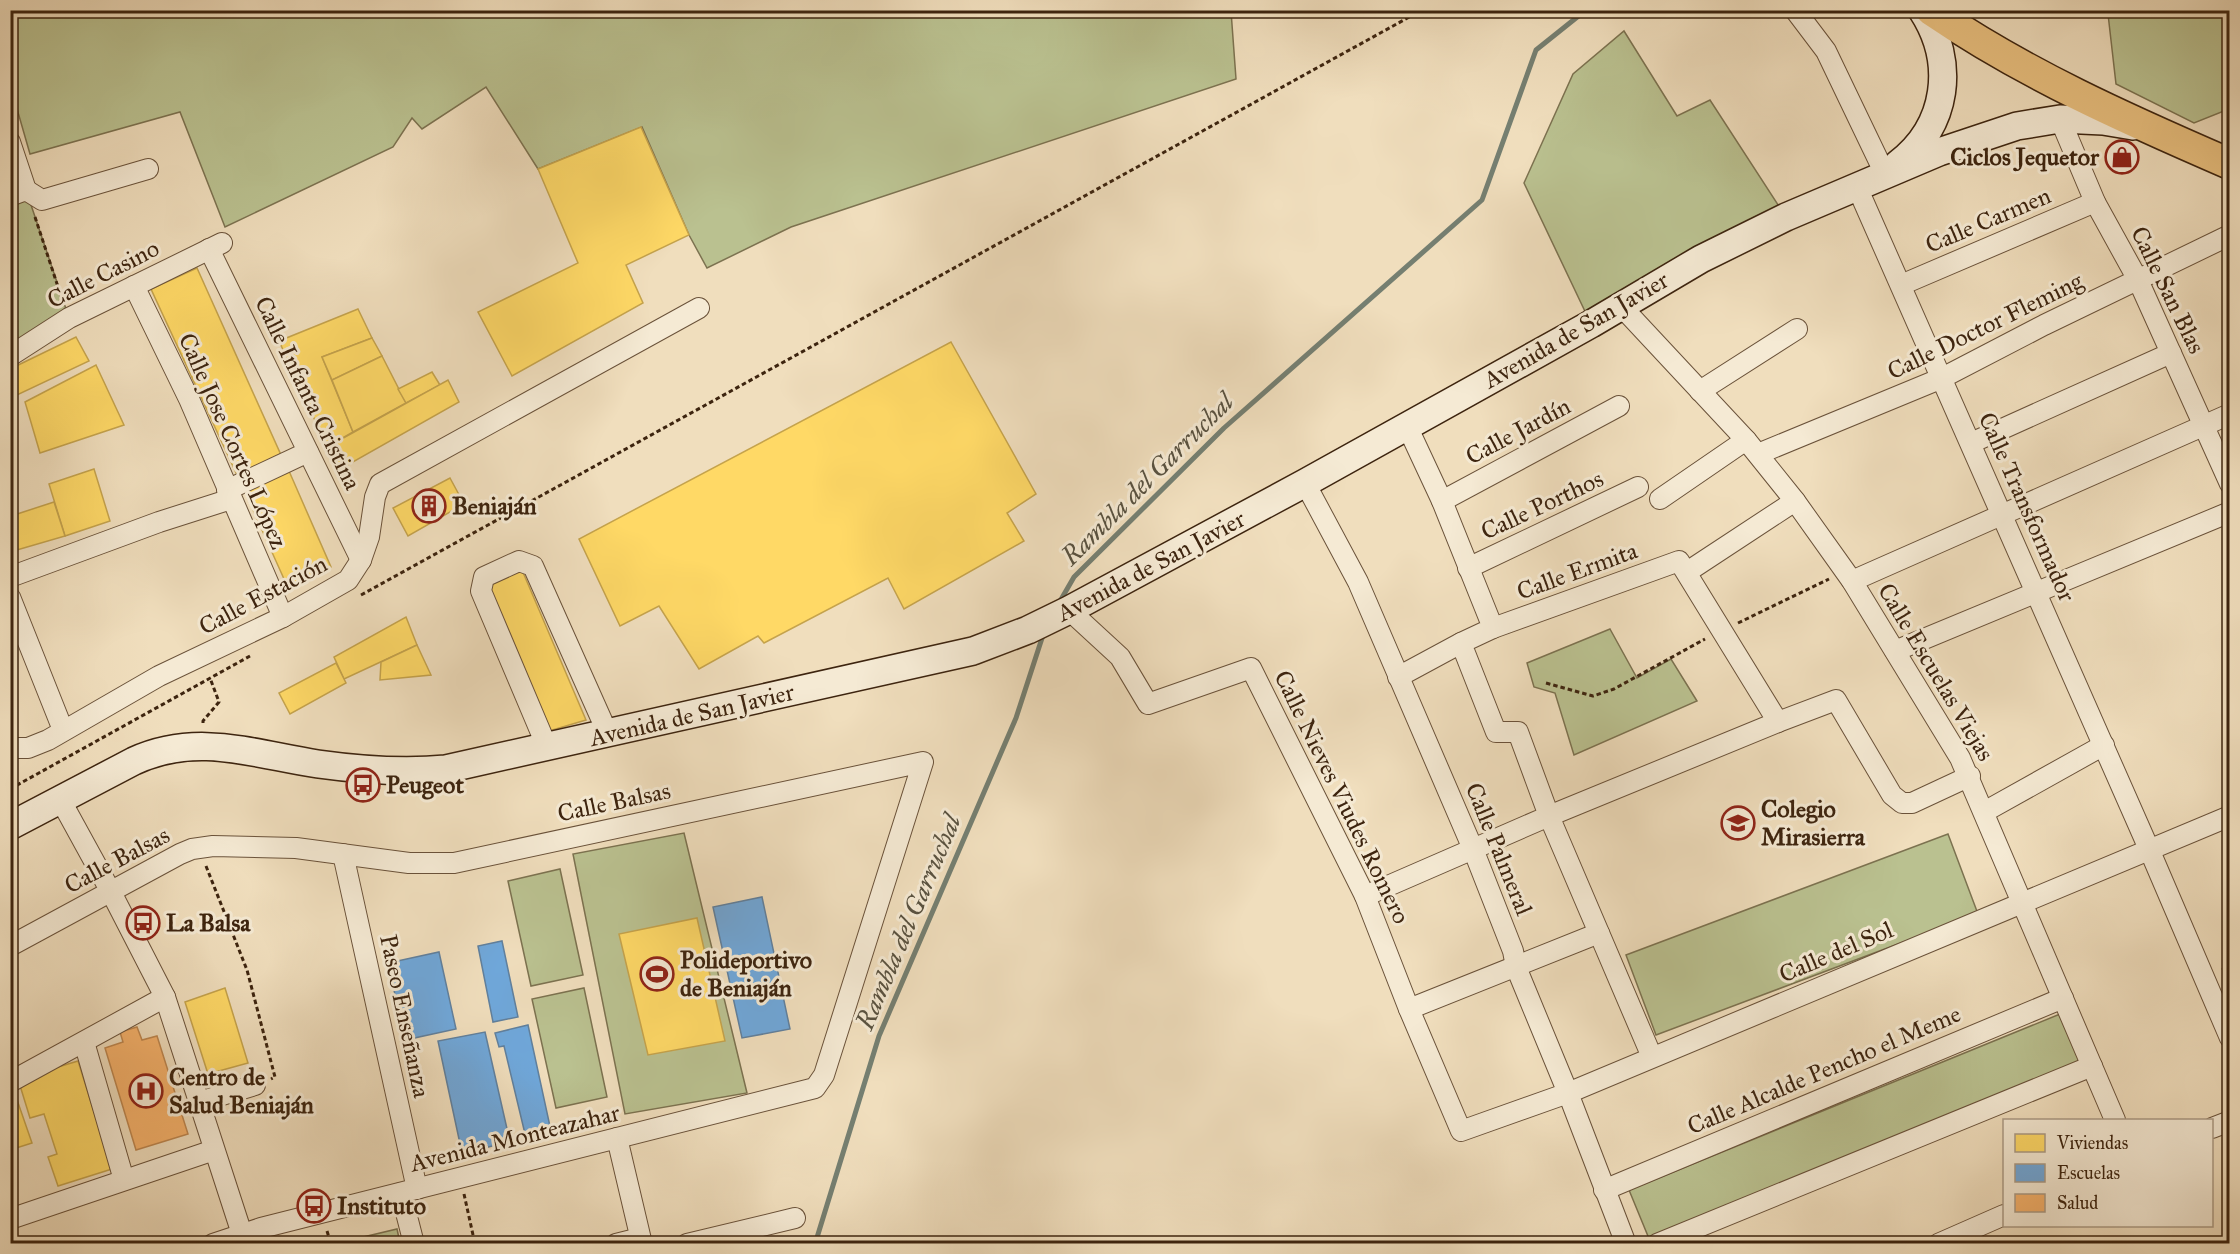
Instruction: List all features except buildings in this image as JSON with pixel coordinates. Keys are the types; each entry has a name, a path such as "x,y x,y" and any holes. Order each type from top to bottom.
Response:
{"main road":[{"path":"1885,174 1905,159 1922,141 1934,121 1942,100 1944,77 1941,55 1930,22 1922,10"},
{"path":"1931,10 1994,51 2075,94 2157,132"},
{"path":"2060,119 2070,115 2077,108 2075,94"},
{"name":"Avenida de San Javier","path":"10,826 149,753 178,746 208,746 341,767 395,772 446,769 941,660 1008,639 1069,610 1305,483 1744,237 1885,174 1997,132 2035,122 2060,119 2124,124 2157,132 2229,164"}],"street":[{"path":"1795,10 1826,51 1885,174"},
{"name":"Calle San Blas","path":"2060,119 2095,202 2138,280 2229,484"},
{"path":"10,142 18,193 42,200 148,168"},
{"name":"Calle Transformador","path":"1857,186 2104,745 2229,1038"},
{"name":"Calle Carmen","path":"1901,285 2095,202"},
{"name":"Calle Doctor Fleming","path":"1660,499 1752,447 1942,378 2229,235"},
{"name":"Calle Casino","path":"10,356 69,318 216,246"},
{"name":"Calle Infanta Cristina","path":"216,246 308,452 361,560"},
{"name":"Calle Jose Cortes López","path":"134,286 189,399 284,617"},
{"name":"Calle Escuelas Viejas","path":"1621,306 1752,447 1795,501 1849,576 1895,651 1970,776 2115,1119"},
{"name":"Calle Estación","path":"10,748 28,748 56,735 159,676 284,617 348,580 361,560 369,537 375,497 380,484 699,308"},
{"path":"1700,391 1797,330"},
{"path":"1971,443 2171,353"},
{"name":"Calle Jardín","path":"1442,501 1619,405"},
{"path":"1849,576 2003,515 2229,414"},
{"path":"1407,426 1442,501 1493,628"},
{"path":"10,578 229,494 308,452"},
{"name":"Calle Palmeral","path":"1305,483 1358,582 1473,849 1513,951 1516,967 1568,1093 1626,1244"},
{"name":"Calle Porthos","path":"1468,568 1638,487"},
{"name":"Calle Ermita","path":"1398,677 1493,628 1683,567 1795,501"},
{"path":"1895,651 2229,512"},
{"path":"547,747 481,591 484,577 519,561 533,566 608,734"},
{"path":"1683,567 1778,722"},
{"path":"10,597 56,735"},
{"name":"Calle Nieves Viudes Romero","path":"1069,610 1120,657 1148,704 1251,668 1365,896 1409,1009 1461,1131"},
{"path":"1461,643 1496,732 1518,732 1549,816 1652,1058"},
{"path":"1365,896 1549,816 1836,700 1892,795 1902,804 1912,803 1970,776"},
{"path":"1984,812 2104,745"},
{"name":"Calle Balsas","path":"10,946 180,854 199,847 296,848 409,862 454,863 923,762 824,1074"},
{"path":"60,799 165,997 242,1234"},
{"name":"Calle del Sol","path":"1461,1131 1568,1093 2229,816"},
{"name":"Paseo Enseñanza","path":"343,854 409,1191 414,1244"},
{"path":"1409,1009 1599,933"},
{"path":"10,1082 165,997"},
{"name":"Calle Alcalde Pencho el Meme","path":"1604,1190 2063,998"},
{"path":"84,1042 124,1180"},
{"path":"1657,1244 2092,1066"},
{"name":"Avenida Monteazahar","path":"213,1244 242,1234 807,1091 815,1088 824,1074"},
{"path":"199,1102 255,1085"},
{"path":"2213,1127 2229,1121"},
{"path":"616,1244 641,1241 617,1138"},
{"path":"10,1219 214,1150"},
{"path":"1938,1244 2003,1215"},
{"path":"687,1244 795,1218"}],"path":[{"path":"357,597 1422,10"},
{"path":"18,193 69,318"},
{"path":"1546,683 1593,696 1614,689 1722,630 1849,576"},
{"path":"10,789 252,654"},
{"path":"208,746 203,721 219,702 210,678"},
{"path":"56,735 60,762"},
{"path":"199,847 247,970 275,1077 255,1085"},
{"path":"461,1178 475,1244"}],"green space":[{"path":"2138,10 2229,11 2229,109 2194,123 2116,84 2108,14"},
{"path":"10,11 1231,11 1236,79 791,227 707,268 689,235 642,127 538,169 486,87 422,129 412,118 393,147 225,227 180,112 30,154 11,88"},
{"path":"1624,31 1677,116 1710,100 1786,217 1591,324 1524,183 1573,74"},
{"path":"26,190 69,318 11,356 11,196"},
{"path":"1610,629 1637,678 1671,659 1697,701 1574,755 1555,693 1534,687 1527,663"},
{"name":"Polideportivo de Beniaján","path":"684,833 747,1093 625,1114 573,854"},
{"path":"1948,834 1978,914 1656,1035 1626,955"},
{"path":"560,869 583,975 531,986 508,881"},
{"path":"584,988 607,1097 556,1108 532,999"},
{"path":"2065,1012 2086,1062 1650,1241 1629,1190"},
{"path":"397,1229 400,1243 338,1243"}],"waterway":[{"name":"Rambla del Garruchal","path":"1059,603 1074,577 1224,428 1482,200 1536,50 1586,10"},
{"name":"Rambla del Garruchal","path":"815,1244 879,1036 1016,718 1044,632"}],"place":[{"name":"Ciclos Jequetor","path":"2122,157"},
{"name":"Beniaján","path":"429,506"},
{"name":"Peugeot","path":"363,785"},
{"name":"Colegio Mirasierra","path":"1738,823"},
{"name":"La Balsa","path":"143,923"},
{"name":"Polideportivo de Beniaján","path":"657,974"},
{"name":"Centro de Salud Beniaján","path":"146,1091"},
{"name":"Instituto","path":"314,1206"}]}
